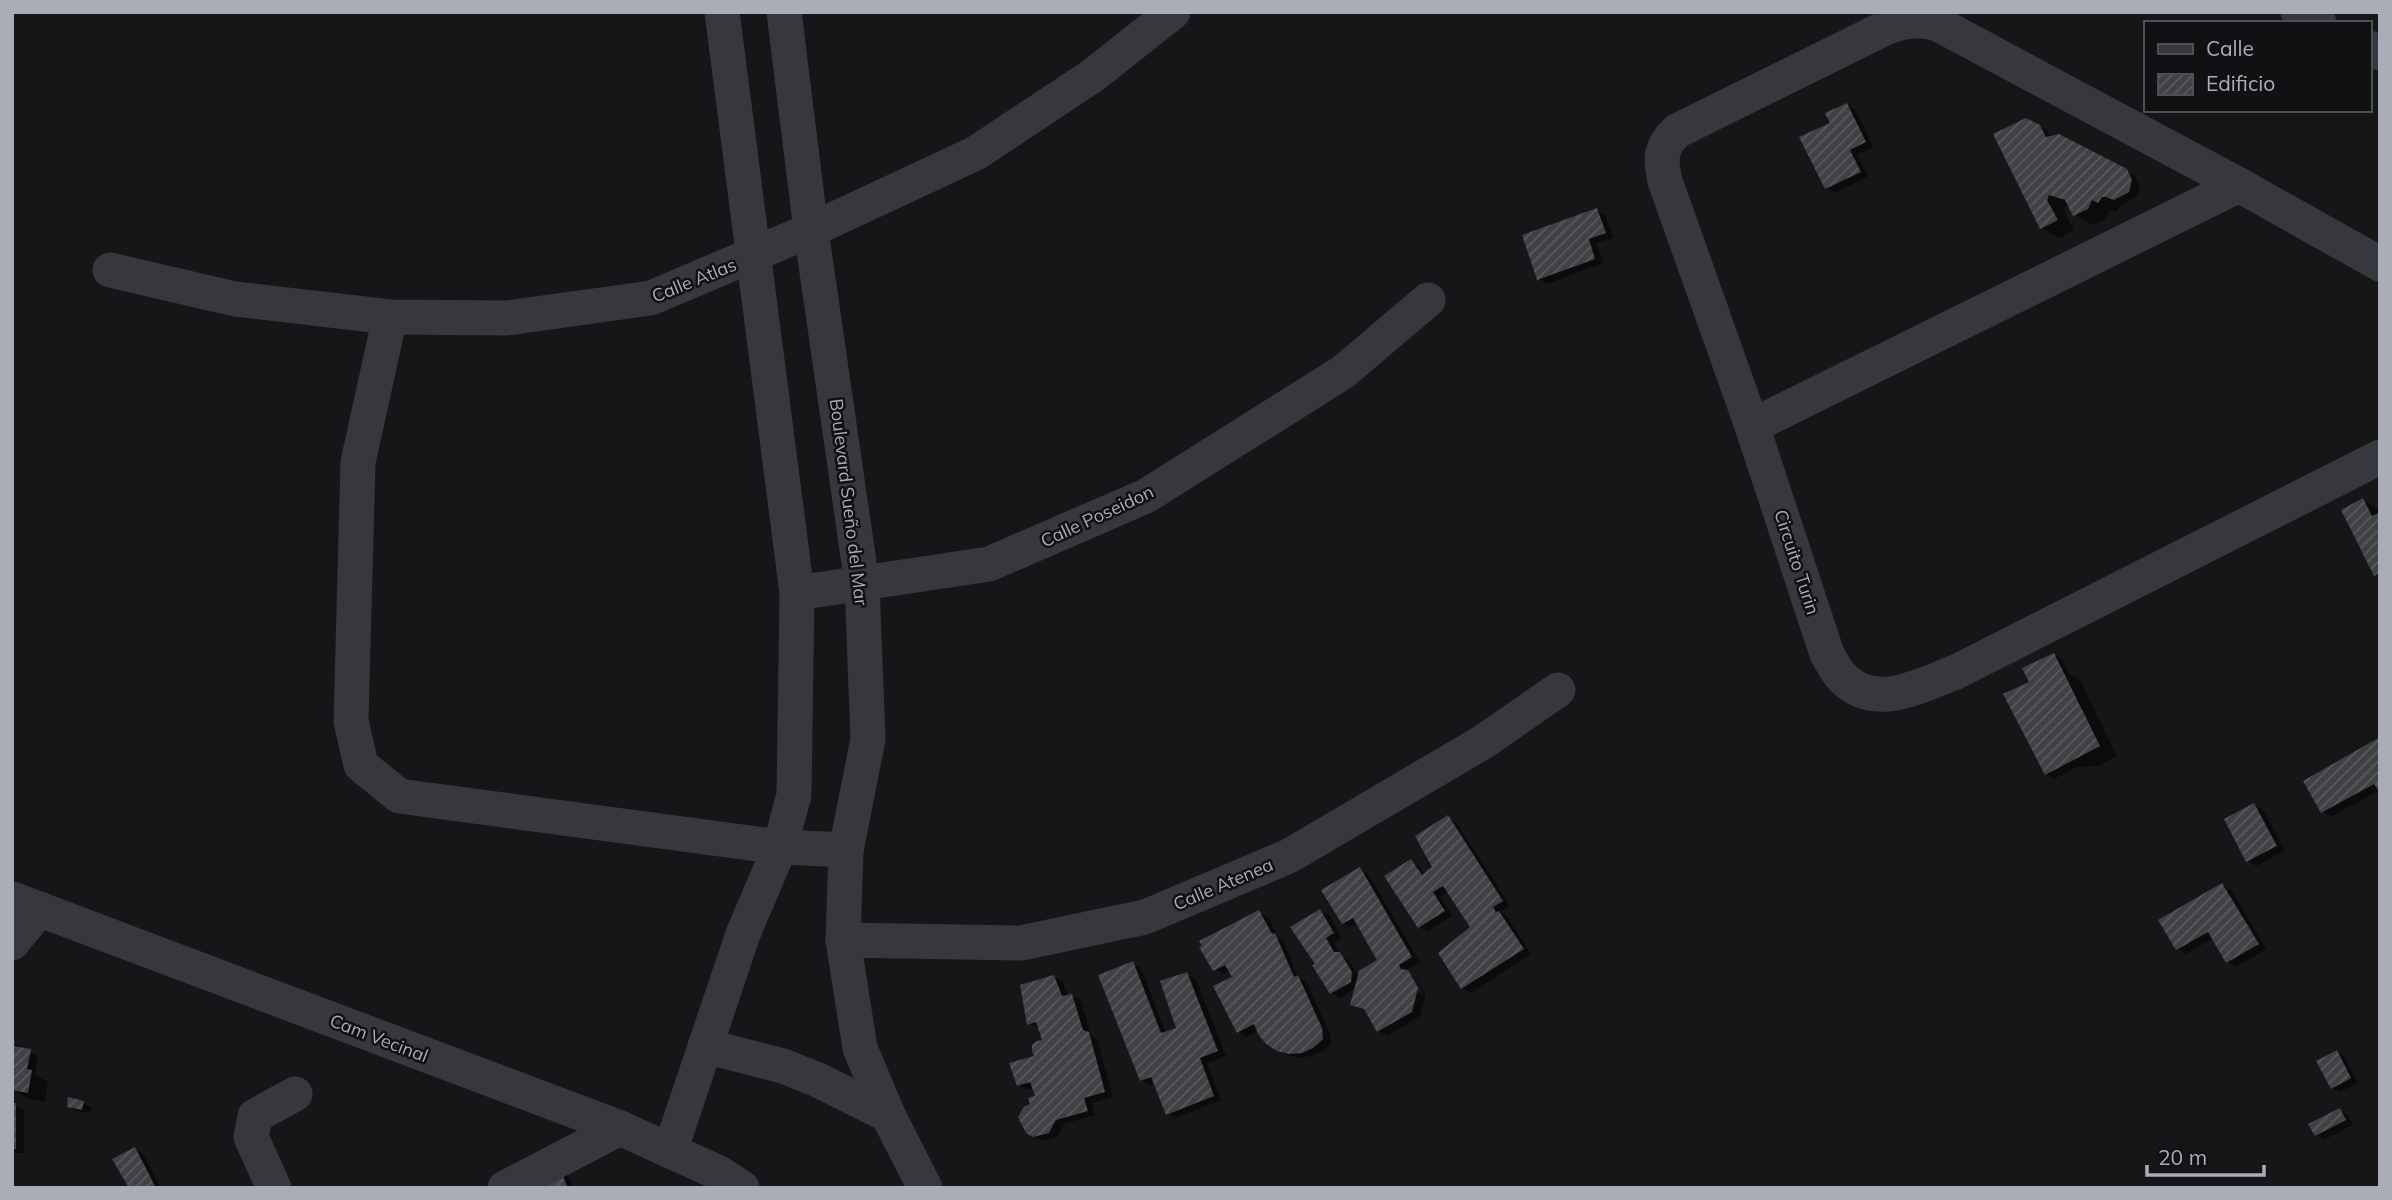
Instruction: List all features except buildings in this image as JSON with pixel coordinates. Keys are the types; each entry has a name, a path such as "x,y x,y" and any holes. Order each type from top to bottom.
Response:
{"street":[{"path":"670,1151 743,934 780,847 794,795 797,593 722,12"},
{"name":"Boulevard Sueño del Mar","path":"784,12 811,230 862,584 867,739 846,850 843,940 860,1048 888,1115 925,1188"},
{"name":"Calle Atlas","path":"110,270 235,299 390,317 508,318 651,298 811,230 976,153 1092,76 1172,12"},
{"path":"2298,12 2315,21"},
{"name":"Circuito Turin","path":"2239,185 1940,25 1915,19 1883,29 1677,131 1667,141 1660,160 1665,181 1752,426 1827,654 1842,678 1860,692 1882,695 1902,692 1956,672 2380,457"},
{"path":"1752,426 2239,185 2380,264"},
{"name":"Calle Poseidon","path":"797,593 989,565 1146,496 1343,372 1428,300"},
{"path":"390,317 358,462 351,721 361,765 399,796 780,847 846,850"},
{"name":"Calle Atenea","path":"843,940 1021,943 1145,917 1289,856 1483,742 1558,690"},
{"path":"12,943 26,904"},
{"name":"Cam Vecinal","path":"26,904 620,1129 719,1173 742,1188"},
{"path":"705,1046 783,1066 818,1080 888,1115"},
{"path":"274,1188 251,1137 255,1115 295,1094"},
{"path":"505,1188 620,1129"}]}
